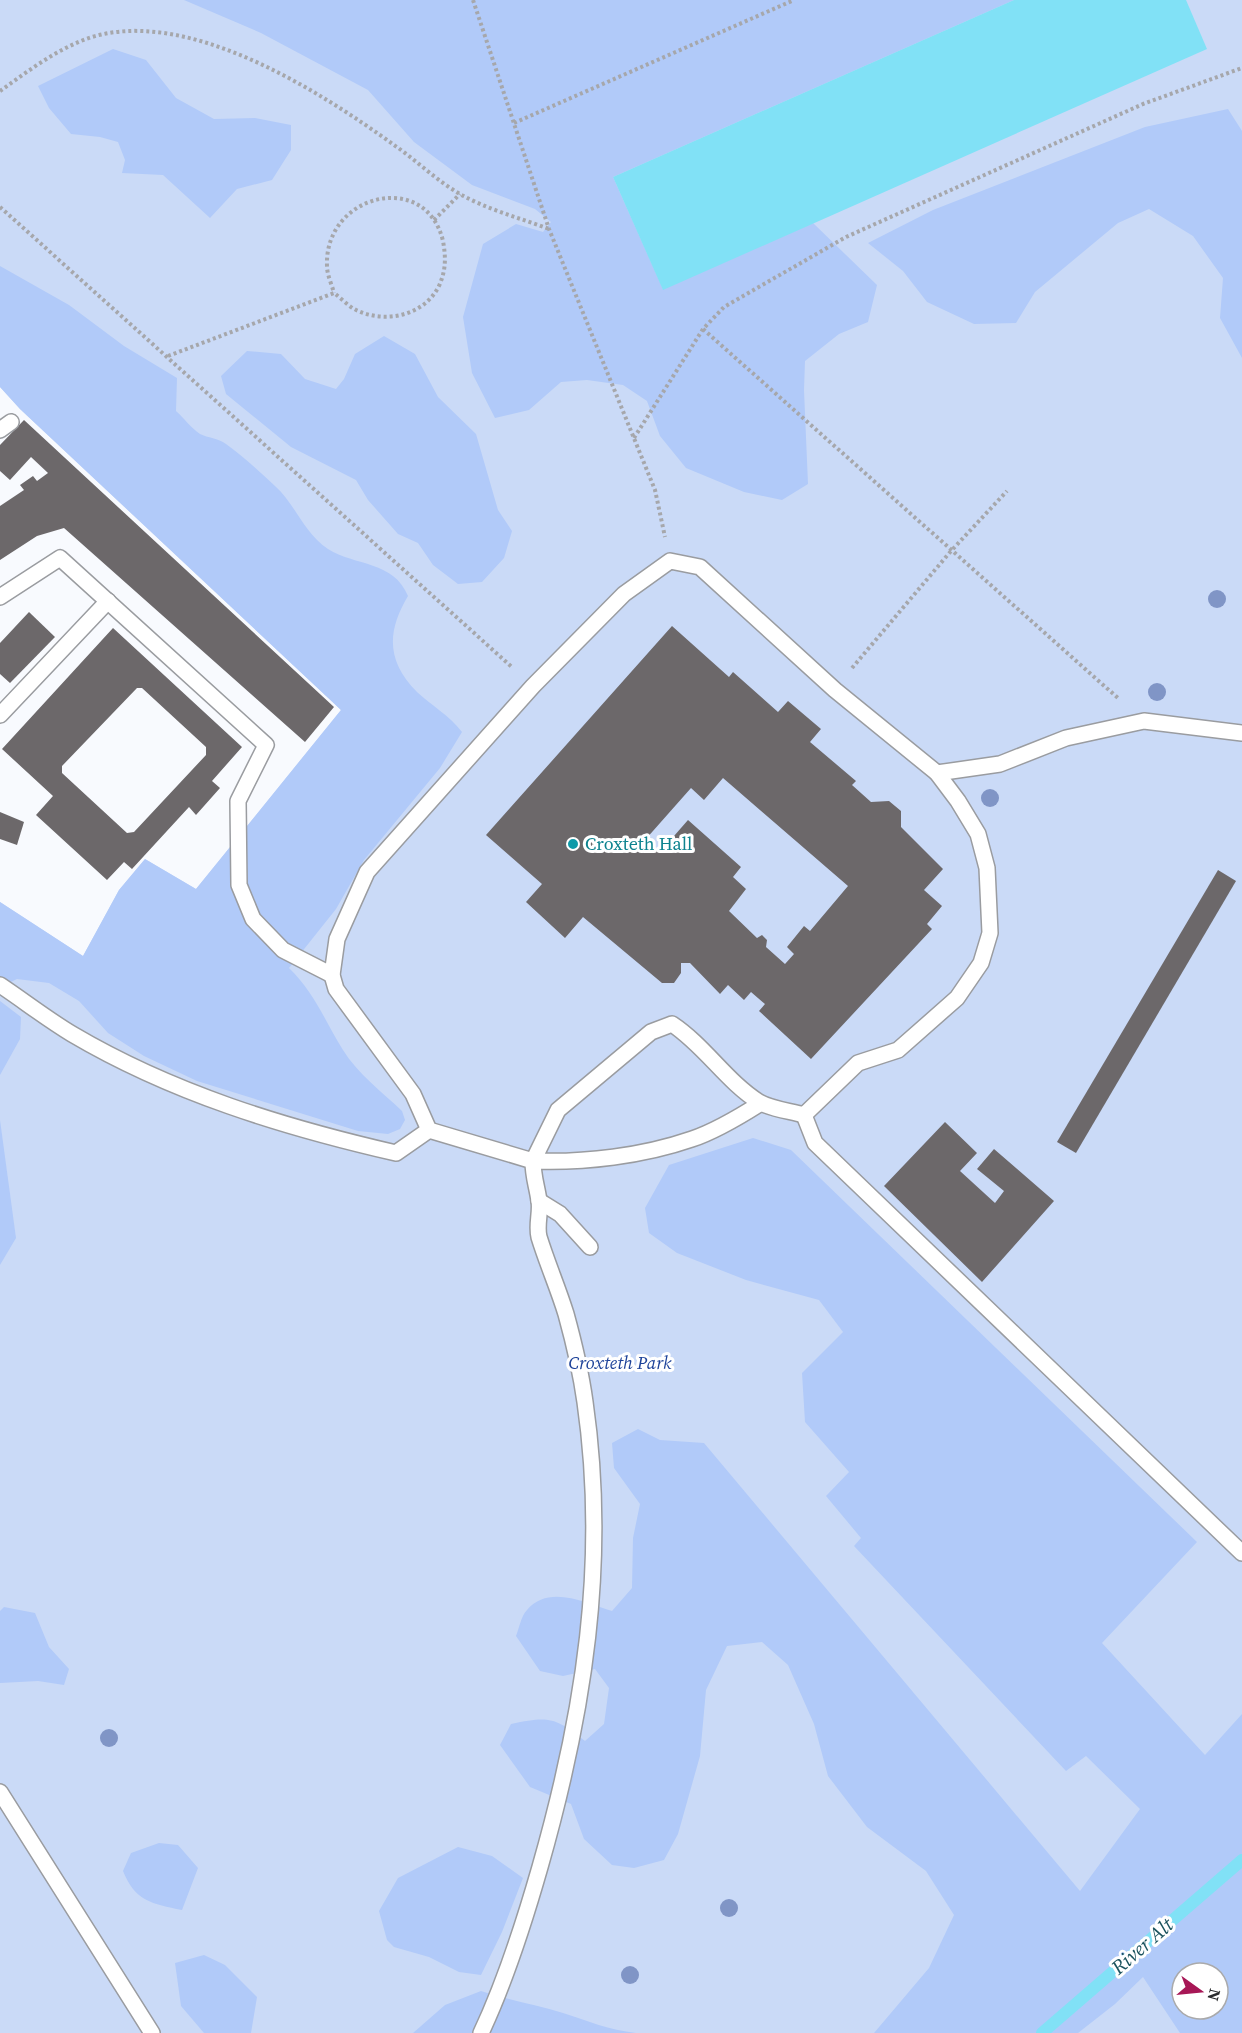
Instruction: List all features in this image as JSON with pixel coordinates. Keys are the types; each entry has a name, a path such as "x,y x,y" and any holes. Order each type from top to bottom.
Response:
{"lane":[{"path":"0,597 60,558 266,745 238,801 239,885 253,919 283,950 332,975"},
{"path":"761,1103 735,1119 692,1139 647,1151 565,1161 533,1161 429,1130 413,1094 336,989 332,975 337,939 367,872 533,686 624,594 670,561 700,567 835,690 937,773 958,801 978,834 987,867 990,933 981,963 957,998 898,1050 858,1063 804,1115"},
{"path":"0,715 108,602"},
{"path":"937,773 1000,764 1066,738 1144,721 1242,733"},
{"path":"0,986 71,1034 194,1094 320,1135 396,1153 429,1130"},
{"path":"482,2033 525,1918 554,1819 589,1647 595,1547 592,1451 582,1381 566,1313 538,1234 539,1201 532,1181 533,1161 558,1110 651,1032 672,1024 692,1037 741,1087 761,1103 804,1115"},
{"path":"804,1115 815,1143 1242,1553"},
{"path":"539,1201 560,1214 590,1246"},
{"path":"0,1792 152,2033"}],"path":[{"path":"473,0 549,229 655,490 670,561"},
{"path":"514,123 794,0"},
{"path":"0,91 55,53 87,39 117,32 174,35 214,45 286,78 384,138 460,194 549,229"},
{"path":"634,438 703,329 724,307 846,237 1143,104 1242,68"},
{"path":"434,220 460,194"},
{"path":"394,198 416,203 434,220 446,254 445,273 436,291 423,306 399,316 376,317 355,309 334,293 326,268 328,245 337,227 352,210 368,202 394,198"},
{"path":"0,207 533,686"},
{"path":"168,356 334,293"},
{"path":"703,329 1144,721"},
{"path":"835,690 951,551 1007,491"}],"green space":[{"name":"Croxteth Park","path":"0,0 1242,0 1242,2033 0,2033 0,902 83,956 119,890 145,859 196,889 341,710 20,409 0,387"}],"shaded area":[{"path":"184,0 1014,0 613,177 663,289 813,223 877,285 868,322 839,334 805,361 808,484 782,500 744,492 686,468 660,436 647,401 623,385 587,380 561,382 529,410 495,418 472,373 463,317 483,244 516,224 543,232 551,222 535,209 472,185 414,142 368,90 261,33"},
{"path":"1014,0 1186,0 1207,49 663,290 613,177"},
{"path":"113,49 146,60 176,98 214,119 255,118 291,125 291,150 272,180 237,189 210,218 163,175 122,173 125,160 118,142 100,137 71,134 49,108 38,86"},
{"path":"1228,109 1242,131 1242,358 1220,318 1223,278 1193,236 1149,209 1118,223 1035,292 1016,323 974,324 927,302 903,271 868,243 933,210 1145,127"},
{"path":"0,266 69,305 124,346 177,378 176,411 194,429 200,434 223,442 257,469 282,493 319,542 339,554 384,570 402,585 408,596 396,621 393,634 395,657 400,669 417,692 462,732 440,768 364,860 336,909 289,968 312,997 355,1067 402,1111 405,1120 400,1129 388,1134 358,1131 197,1081 144,1056 108,1033 79,1001 49,983 17,979 0,987 0,902 83,956 119,890 145,859 196,889 341,710 20,409 0,387"},
{"path":"384,336 415,354 438,397 476,434 498,510 512,531 504,558 482,582 458,584 433,565 418,543 398,534 368,500 356,480 291,447 226,394 221,376 247,351 281,354 305,379 336,389 344,379 355,354"},
{"path":"0,1001 21,1017 20,1039 0,1075"},
{"path":"0,1120 16,1238 0,1265"},
{"path":"753,1138 791,1150 1197,1542 1102,1643 1205,1755 1242,1714 1242,2033 1180,2033 1172,2021 1230,2021 1230,1961 1170,1961 1170,2018 1143,1977 1115,2004 1078,2033 874,2033 929,1968 954,1915 926,1871 867,1827 828,1776 814,1724 788,1665 762,1642 727,1646 706,1690 700,1756 678,1834 664,1860 634,1868 612,1865 584,1839 571,1804 530,1787 500,1745 511,1724 551,1720 566,1727 585,1741 604,1724 609,1688 595,1669 563,1676 540,1671 516,1636 525,1613 536,1602 546,1598 568,1598 612,1611 632,1588 633,1538 640,1504 614,1468 612,1443 638,1429 660,1440 704,1443 1080,1891 1140,1809 1086,1756 1066,1771 854,1546 861,1538 826,1496 849,1472 805,1422 802,1373 843,1332 819,1300 746,1280 677,1253 649,1233 645,1208 669,1165"},
{"path":"4,1607 35,1613 49,1647 69,1669 64,1685 38,1681 0,1683 0,1611"},
{"path":"159,1843 178,1845 198,1868 182,1910 146,1900 133,1889 123,1871 131,1853"},
{"path":"458,1847 492,1856 523,1878 502,1932 481,1975 459,1972 429,1957 394,1947 387,1940 379,1911 398,1878"},
{"path":"204,1955 225,1965 257,1997 251,2033 204,2033 181,2006 175,1963"},
{"path":"481,1991 636,2033 413,2033 445,2005"}],"building":[{"path":"24,420 334,707 305,742 64,528 37,536 0,560 0,506 24,490 20,485 33,476 37,481 48,473 31,457 10,480 0,471 0,445"},
{"path":"29,612 55,637 10,683 0,674 0,643"},
{"name":"Croxteth Hall","path":"672,626 729,677 733,672 778,712 788,701 821,729 810,742 856,781 852,785 871,802 889,801 901,811 901,827 943,869 924,890 942,906 927,924 932,929 811,1059 759,1011 765,1004 751,992 744,1000 728,985 720,994 690,963 681,963 681,973 674,983 662,983 583,917 565,938 526,902 542,884 486,835","holes":["723,778 848,886 810,931 804,926 787,947 794,954 785,964 766,947 767,940 762,935 757,938 729,911 746,889 733,877 741,867 688,820 660,852 645,840 691,788 704,800"]},
{"path":"113,628 242,747 212,781 220,788 196,815 189,807 132,869 124,862 107,880 36,815 53,796 2,749","holes":["137,688 142,688 206,747 206,755 134,832 127,833 62,773 62,766"]},
{"path":"0,812 24,822 17,845 0,839"},
{"path":"1218,870 1236,881 1076,1153 1057,1142"},
{"path":"945,1122 977,1153 960,1171 995,1203 1004,1191 977,1169 994,1149 1054,1201 982,1282 884,1186"}],"waterway":[{"name":"River Alt","path":"1042,2033 1242,1860"}],"place":[{"name":"Croxteth Hall","path":"573,844"}]}
